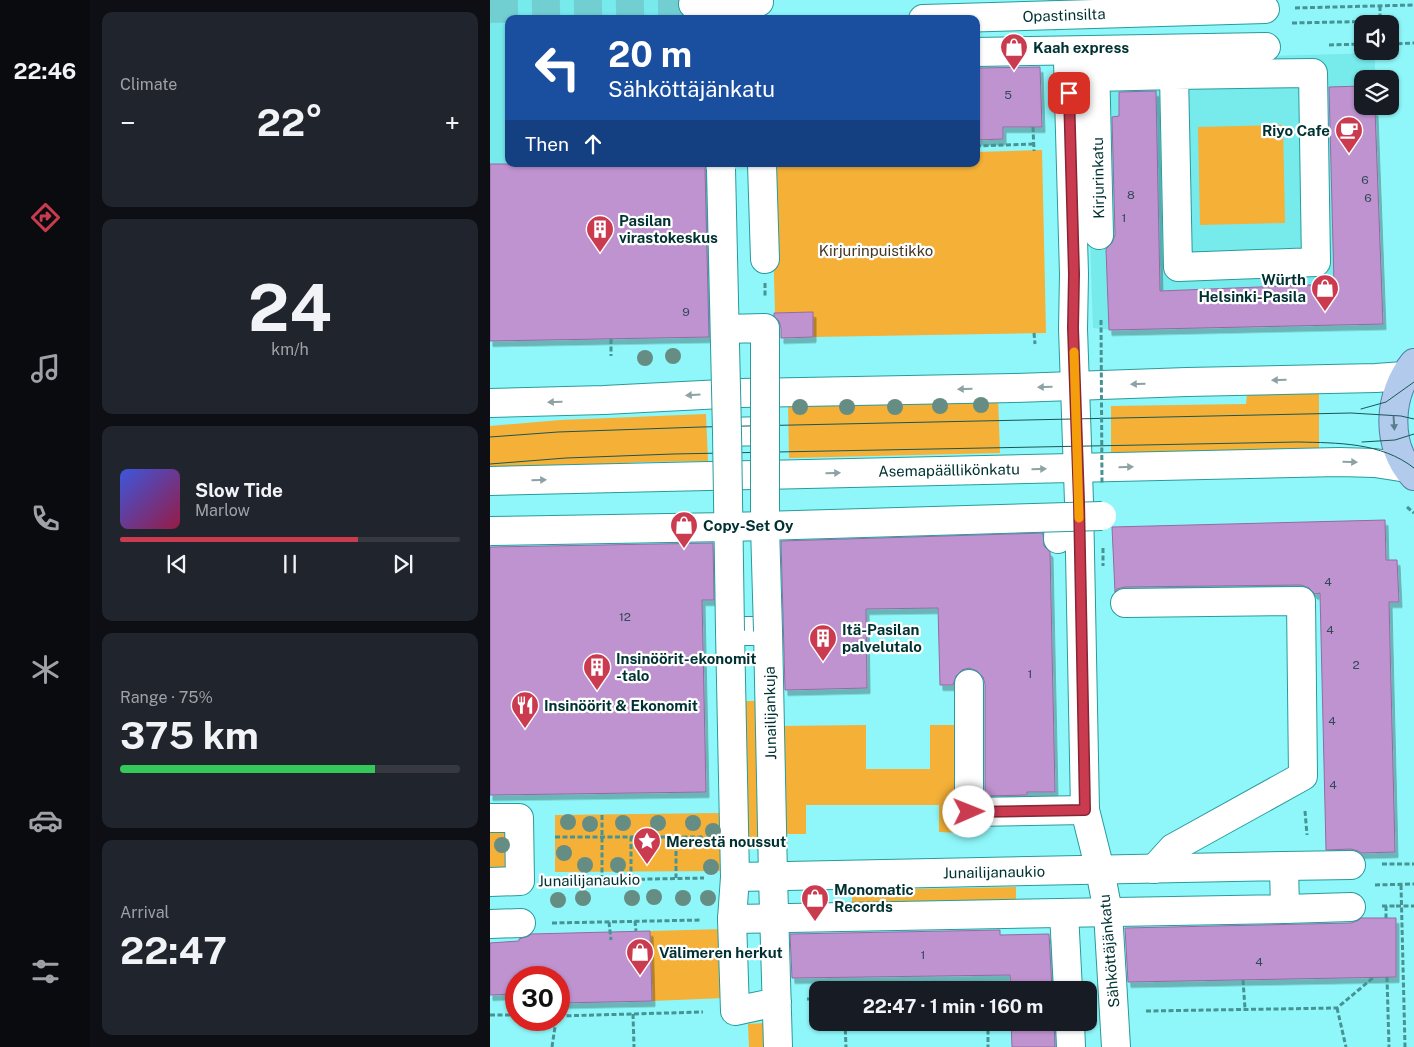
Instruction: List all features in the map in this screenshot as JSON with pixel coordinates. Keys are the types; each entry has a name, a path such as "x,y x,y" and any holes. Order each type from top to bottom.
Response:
{"main road":[{"path":"1409,370 1396,395 1393,415 1395,440 1399,453 1410,472"}],"street":[{"path":"712,7 759,7"},
{"name":"Opastinsilta","path":"980,15 1093,7 1267,14"},
{"name":"Kirjurinkatu","path":"1093,7 1099,235"},
{"path":"1095,62 1259,47 1267,14"},
{"path":"980,52 1095,62 1174,75 1313,73 1316,262 1178,267 1174,75"},
{"name":"Kirjurinkatu","path":"1068,61 1074,274 1073,328 1078,468"},
{"path":"721,167 735,877 732,919 735,1011 777,1002"},
{"path":"762,167 765,259"},
{"name":"Junailijankuja","path":"725,329 768,323 765,526 778,1047"},
{"path":"490,404 742,393 1376,378 1409,370"},
{"path":"727,432 765,431"},
{"name":"Asemapäällikönkatu","path":"490,481 1338,462 1375,463 1410,472"},
{"name":"Sähköttäjänkatu","path":"1078,468 1085,810 1108,912 1116,1047"},
{"path":"490,532 765,526 1059,528 1102,516"},
{"path":"1125,603 1301,601 1303,776 1173,848 1154,869"},
{"path":"730,631 768,631"},
{"path":"969,684 969,812 1085,810"},
{"path":"490,818 519,818 520,881 490,882"},
{"name":"Junailijanaukio","path":"735,877 1351,865"},
{"path":"1284,866 1285,909"},
{"path":"732,919 1351,907"},
{"path":"1064,913 1068,981"},
{"path":"490,924 521,923"},
{"path":"1070,1031 1071,1047"}],"path":[{"path":"1267,14 1368,6 1414,5"},
{"path":"1380,6 1380,15"},
{"path":"1267,14 1354,19"},
{"path":"1399,44 1414,43"},
{"path":"1033,127 1034,151"},
{"path":"980,146 1034,144"},
{"path":"1101,320 1103,566"},
{"path":"1034,333 1035,344"},
{"path":"611,339 611,356"},
{"path":"1303,776 1307,838"},
{"path":"602,814 602,880"},
{"path":"631,836 631,879"},
{"path":"676,836 676,878"},
{"path":"555,837 734,837"},
{"path":"1396,864 1414,864"},
{"name":"Junailijanaukio","path":"520,881 735,877"},
{"path":"1375,885 1414,884"},
{"path":"1401,885 1404,1047"},
{"path":"1386,906 1386,918"},
{"path":"1396,906 1414,906"},
{"path":"521,923 732,919"},
{"path":"635,921 636,931"},
{"path":"610,922 612,940"},
{"path":"1115,1012 1337,1008 1374,977"},
{"path":"1387,977 1389,1047"},
{"path":"1243,980 1245,1010"},
{"path":"1337,1008 1346,1047"},
{"path":"570,1016 735,1011"},
{"path":"633,1014 634,1047"},
{"path":"490,1015 505,1015"},
{"path":"552,1047 554,1031"},
{"path":"845,1031 846,1047"},
{"path":"988,1031 988,1047"}],"shaded area":[{"name":"Pasilan virastokeskus","path":"490,0 704,0 704,15 505,15 505,167 707,167 711,337 490,341"},
{"path":"1354,54 1354,60 1375,60 1375,70 1354,70 1354,115 1375,115 1383,324 1115,330 1093,328 1084,61"}],"green space":[{"path":"1283,125 1285,223 1200,225 1198,127"},
{"name":"Kirjurinpuistikko","path":"1042,150 1046,333 813,337 813,312 775,313 771,167 980,167 980,152"},
{"path":"1319,386 1319,451 1111,454 1111,406 1246,404 1247,395 1272,388"},
{"path":"998,396 1000,453 789,458 788,399"},
{"path":"706,414 708,461 592,465 490,475 490,426 561,420"},
{"path":"743,701 760,701 763,839 746,839"},
{"path":"866,725 866,769 930,769 930,725 959,725 960,833 939,832 939,805 806,805 806,834 785,834 781,726"},
{"path":"722,813 723,871 555,872 555,815"},
{"path":"514,832 515,872 490,872 490,833"},
{"path":"1016,887 1016,902 852,905 852,890"},
{"path":"723,929 725,998 652,1001 650,931"},
{"path":"765,1023 766,1047 749,1047 748,1024"}],"building":[{"path":"1040,67 1042,127 1003,127 1003,139 980,140 980,68"},
{"path":"1354,86 1354,115 1375,115 1383,324 1109,330 1106,249 1112,243 1115,235 1112,117 1119,116 1119,92 1156,91 1160,291 1334,284 1329,87"},
{"name":"Pasilan virastokeskus","path":"490,164 505,164 505,167 706,167 709,337 490,341"},
{"path":"813,312 813,337 781,338 781,328 774,313"},
{"path":"1385,520 1386,560 1397,560 1399,602 1389,602 1395,852 1361,853 1351,849 1326,850 1320,593 1315,594 1309,588 1301,585 1125,587 1117,589 1115,592 1112,527"},
{"name":"Itä-Pasilan palvelutalo","path":"1043,533 1044,546 1050,552 1055,792 1027,792 1027,795 985,796 985,684 983,677 977,671 969,668 962,670 956,676 953,685 940,685 938,608 866,609 867,688 785,690 781,541"},
{"name":"Insinöörit-ekonomit -talo","path":"713,543 714,600 702,600 706,792 490,795 490,547"},
{"path":"1361,918 1396,918 1396,977 1128,982 1125,928 1351,923"},
{"path":"1000,930 1000,935 1049,934 1052,981 1010,981 1010,975 792,978 790,934"},
{"path":"650,931 652,1001 570,1003 570,966 505,966 505,994 490,995 490,943 519,941 519,939 531,934"},
{"path":"1011,1031 1054,1031 1055,1047 1012,1047"}],"tunnel":[{"path":"1049,0 1067,24 1068,61"},
{"path":"490,9 693,4"}],"tram line":[{"path":"1361,409 1386,402 1414,382"},
{"path":"490,437 558,432 701,427 1351,413 1401,416 1414,419"},
{"path":"1362,442 1395,440 1414,434"},
{"path":"490,464 566,458 673,454 1298,442 1343,444 1373,449 1401,459 1414,468"}],"slow traffic":[{"path":"1074,352 1079,518"}],"place":[{"name":"Kaah express","path":"1014,71"},
{"name":"Riyo Cafe","path":"1349,154"},
{"name":"Pasilan virastokeskus","path":"600,253"},
{"name":"Würth Helsinki-Pasila","path":"1325,312"},
{"name":"Copy-Set Oy","path":"684,549"},
{"name":"Itä-Pasilan palvelutalo","path":"823,662"},
{"name":"Insinöörit-ekonomit -talo","path":"597,691"},
{"name":"Insinöörit & Ekonomit","path":"525,729"},
{"name":"Merestä noussut","path":"647,865"},
{"name":"Monomatic Records","path":"815,922"},
{"name":"Välimeren herkut","path":"640,976"}],"route":[{"path":"969,812 1085,810 1069,93"}]}
